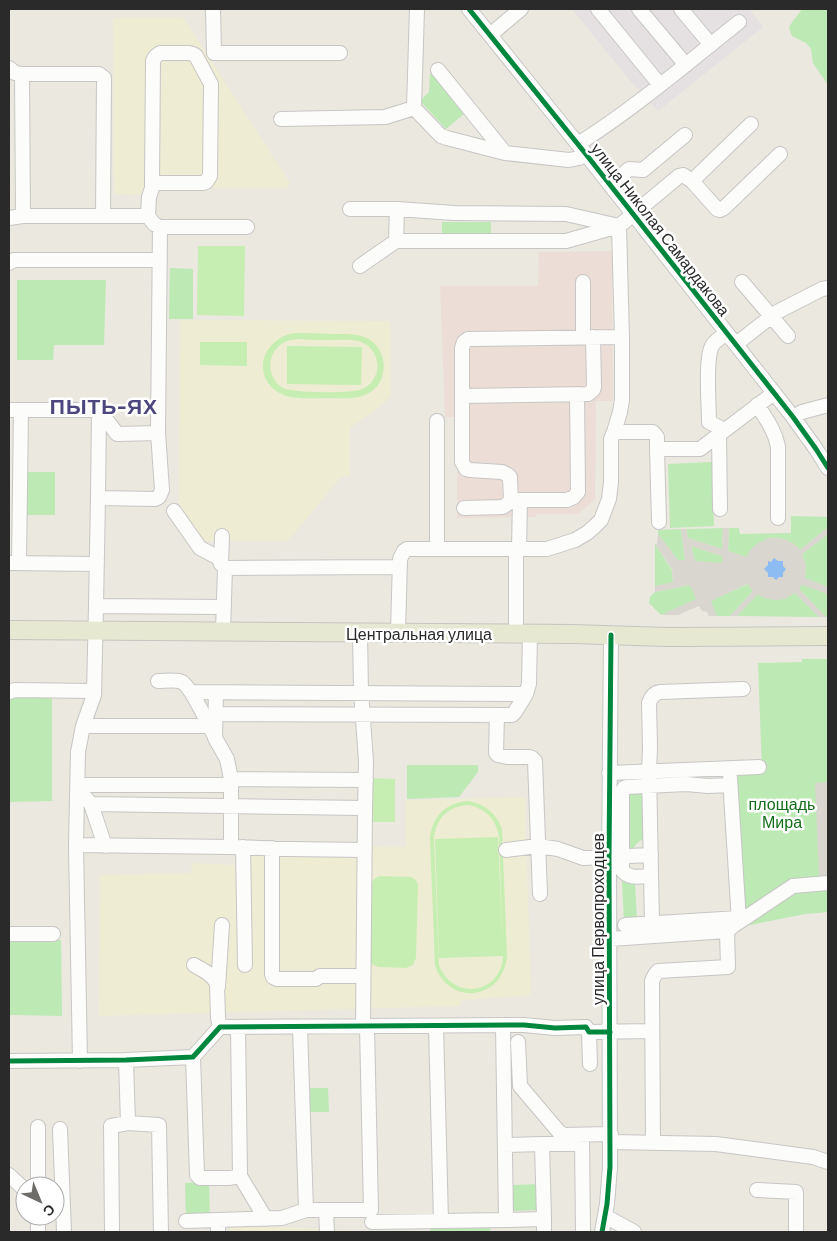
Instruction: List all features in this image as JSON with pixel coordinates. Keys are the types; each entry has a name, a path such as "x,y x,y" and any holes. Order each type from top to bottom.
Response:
{"main road":[{"name":"Центральная улица","path":"9,630 523,633 667,637 828,636"}],"street":[{"path":"213,9 214,53 340,53"},
{"path":"416,9 414,108 442,136 505,153 569,160 579,158 582,148 601,125 660,85 739,22"},
{"name":"улица Николая Самардакова","path":"470,9 774,392 820,454 828,468"},
{"path":"598,9 660,85"},
{"path":"639,9 686,65"},
{"path":"681,9 711,45"},
{"path":"490,35 519,17"},
{"path":"152,183 203,184 210,176 212,86 196,56 190,53 160,53 153,61 152,183 152,188 149,197 148,216 154,224 160,227 247,227"},
{"path":"9,68 15,73 22,74 99,74 104,78 103,216"},
{"path":"438,70 505,153"},
{"path":"22,74 16,217 148,216"},
{"path":"281,119 385,117 414,108"},
{"path":"692,181 751,124"},
{"path":"610,185 629,169 643,170 685,135"},
{"path":"360,266 396,241 566,241 618,226 679,176 683,175 692,181 720,210 780,154"},
{"path":"350,209 397,209 454,213 566,214 618,226"},
{"path":"396,241 397,209"},
{"path":"398,633 399,567 401,555 407,549 547,549 575,540 587,533 601,520 610,491 611,439 622,400 618,226"},
{"path":"98,498 155,499 159,498 162,490 158,434 160,227"},
{"path":"9,262 14,260 160,260"},
{"path":"462,396 588,394 593,390 582,282"},
{"path":"742,282 788,336"},
{"path":"720,510 714,441 709,422 709,354 714,342 731,338 777,312 822,289 828,288"},
{"path":"83,726 213,726 362,715 512,715 526,694 529,684 523,633 515,501 508,475 502,472 470,470 463,466 462,348 468,339 622,337"},
{"path":"657,449 714,441 774,392"},
{"path":"464,508 503,507 515,501 567,500 574,497 578,492 577,394"},
{"path":"757,405 777,441 778,518"},
{"path":"793,417 802,412 826,407"},
{"path":"96,564 14,563 15,410 93,410 104,416 117,434"},
{"path":"80,1061 76,845 78,752 83,726 94,696 99,412"},
{"path":"437,421 437,549"},
{"path":"614,432 653,432 657,437 659,522"},
{"path":"99,434 158,434"},
{"path":"174,511 200,548 214,556 223,566 399,567"},
{"path":"222,536 224,631"},
{"path":"96,606 224,607"},
{"path":"360,632 362,715 366,760 363,976 372,1222"},
{"name":"улица Первопроходцев","path":"602,1232 609,1187 611,1138 610,938 616,856 609,772 611,635"},
{"path":"158,681 182,682 191,692 213,726 227,759 231,782 231,805 244,921 245,965"},
{"path":"652,923 649,703 653,696 660,692 743,689"},
{"path":"9,692 15,690 94,690"},
{"path":"191,692 526,694"},
{"path":"213,726 216,692"},
{"path":"497,715 496,752 498,755 529,757 535,761 540,894"},
{"path":"609,772 759,767"},
{"path":"651,876 627,876 616,856 623,790 627,787 686,784 708,786 730,779 739,920"},
{"path":"78,785 366,780"},
{"path":"78,785 91,804 105,846"},
{"path":"91,804 365,808"},
{"path":"76,845 365,850"},
{"path":"506,850 538,846 558,849 583,858 651,855"},
{"path":"272,848 273,977 277,979 316,979 320,976 363,976"},
{"path":"610,938 726,932 739,920 793,886 828,883"},
{"path":"625,925 739,920"},
{"path":"220,1027 218,1018 218,988 221,931 244,921"},
{"path":"653,1143 652,981 655,973 658,971 728,967 726,932"},
{"path":"9,934 52,934"},
{"path":"194,965 211,975 215,979 218,988"},
{"path":"240,1176 200,1178 197,1175 193,1057 220,1027 524,1025 555,1028 586,1027 589,1032 590,1064"},
{"path":"436,1026 441,1221"},
{"path":"503,1026 505,1145 513,1224"},
{"path":"238,1027 240,1176 266,1219"},
{"path":"300,1027 306,1210"},
{"path":"589,1032 652,1031"},
{"path":"518,1042 519,1081 522,1090 559,1132 582,1139"},
{"path":"9,1061 80,1061 193,1057"},
{"path":"126,1060 128,1123"},
{"path":"112,1232 111,1126 128,1123 159,1125 161,1232"},
{"path":"38,1128 38,1176"},
{"path":"60,1130 64,1232"},
{"path":"505,1145 611,1138 653,1143 716,1144 813,1157 828,1162"},
{"path":"582,1139 583,1232"},
{"path":"186,1221 218,1226 282,1218 306,1210 326,1210 372,1222 441,1221 544,1226 542,1144"},
{"path":"757,1190 796,1192 796,1232"},
{"path":"326,1210 327,1232"},
{"path":"605,1216 634,1232"}],"shaded area":[{"path":"572,9 749,9 763,27 658,111 632,83"},
{"path":"183,17 290,183 287,188 164,188 152,195 114,194 113,18"},
{"path":"612,251 613,401 596,401 595,499 578,514 536,514 536,517 457,518 457,417 445,417 440,286 538,286 539,252"},
{"path":"180,320 390,321 391,395 381,406 350,428 350,476 341,477 288,541 203,541 179,507"},
{"path":"828,527 828,534 802,554 806,566 805,578 828,587 828,594 802,585 799,589 826,617 819,617 795,593 785,599 776,600 757,595 737,616 730,616 753,591 747,584 711,601 717,616 709,616 699,606 678,615 661,615 696,599 690,585 655,592 655,586 673,582 672,569 655,544 657,544 658,534 678,560 685,560 681,529 686,529 688,538 722,549 723,528 729,528 728,551 746,557 758,543 769,538 786,540 800,550","holes":["691,546 722,556 722,563 695,561"]},
{"path":"828,782 828,876 819,877 815,783"},
{"path":"525,797 531,995 461,1000 460,1006 99,1016 100,875 191,873 192,863 238,865 237,842 284,845 406,847 406,800"},
{"path":"230,1225 361,1231 361,1232 230,1232"}],"green space":[{"path":"802,9 828,9 828,85 813,63 811,49 806,43 792,36 789,28"},
{"path":"431,73 462,106 460,108 464,114 446,129 420,101 429,92"},
{"path":"442,222 491,222 491,238 442,238"},
{"path":"198,246 245,246 244,316 197,315"},
{"path":"170,268 193,269 193,319 169,319"},
{"path":"17,280 106,280 104,345 54,345 53,360 17,360"},
{"path":"296,333 346,334 368,338 378,348 383,359 384,369 380,382 369,393 355,398 300,398 281,394 268,383 263,365 270,347 285,336","holes":["297,339 351,340 364,343 372,350 377,360 376,374 368,386 356,391 310,392 283,388 274,379 272,374 270,368 272,356 283,343"]},
{"path":"200,342 247,342 247,366 200,365"},
{"path":"287,346 362,347 361,385 287,384"},
{"path":"712,462 714,526 670,528 668,464"},
{"path":"25,472 55,472 55,515 25,515"},
{"path":"791,516 828,517 828,527 800,550 786,540 769,538 746,557 728,551 729,528 739,528 740,534 791,533"},
{"path":"723,528 722,549 688,538 686,529"},
{"path":"681,529 685,560 678,560 658,534 658,530"},
{"path":"828,534 828,587 805,578 806,566 802,554"},
{"path":"655,544 672,570 673,583 655,586"},
{"path":"691,546 722,556 722,564 695,561"},
{"path":"748,584 753,591 730,616 717,616 710,601"},
{"path":"802,584 828,594 828,617 799,589"},
{"path":"690,585 697,599 661,615 649,603 650,597 655,592"},
{"path":"795,593 819,617 737,616 757,594 776,599"},
{"name":"площадь Мира","path":"802,659 828,659 828,912 805,914 745,926 734,772 762,770 758,663 802,662"},
{"path":"13,696 52,696 52,801 9,802 9,700"},
{"path":"407,765 478,765 478,772 459,797 407,799"},
{"path":"372,778 395,779 395,822 372,822"},
{"path":"628,792 646,792 646,838 637,843 632,851 627,851"},
{"path":"469,801 490,810 497,818 502,829 507,956 503,971 496,982 486,989 475,993 463,992 452,988 442,979 435,966 431,831 437,817 447,807","holes":["469,805 485,812 493,820 498,831 503,954 498,837 435,839 439,958 503,956 500,969 494,979 475,989 464,988 454,984 445,977 439,965 434,839 437,825 444,814 462,806"]},
{"path":"380,876 411,877 416,880 418,885 416,958 413,965 406,968 378,967 372,964 370,960 371,886 372,882"},
{"path":"622,880 635,884 637,921 624,922"},
{"path":"9,940 61,940 62,1016 9,1015"},
{"path":"308,1088 328,1088 329,1112 309,1112"},
{"path":"209,1182 210,1217 186,1218 185,1183"},
{"path":"541,1184 541,1210 512,1211 512,1185"},
{"path":"433,1226 491,1226 490,1232 429,1232"}],"water":[{"path":"774,558 778,561 783,561 783,566 786,569 783,577 779,577 776,580 773,577 768,577 768,573 764,569 768,565 768,561 771,562"}],"cycle path":[{"path":"469,9 793,417 828,468"},
{"path":"602,1232 607,1204 610,1167 609,857 611,635"},
{"path":"9,1061 126,1060 193,1057 220,1027 524,1025 555,1028 586,1027 589,1032 610,1032"}],"district":[{"name":"ПЫТЬ-ЯХ","path":"104,405"}]}
